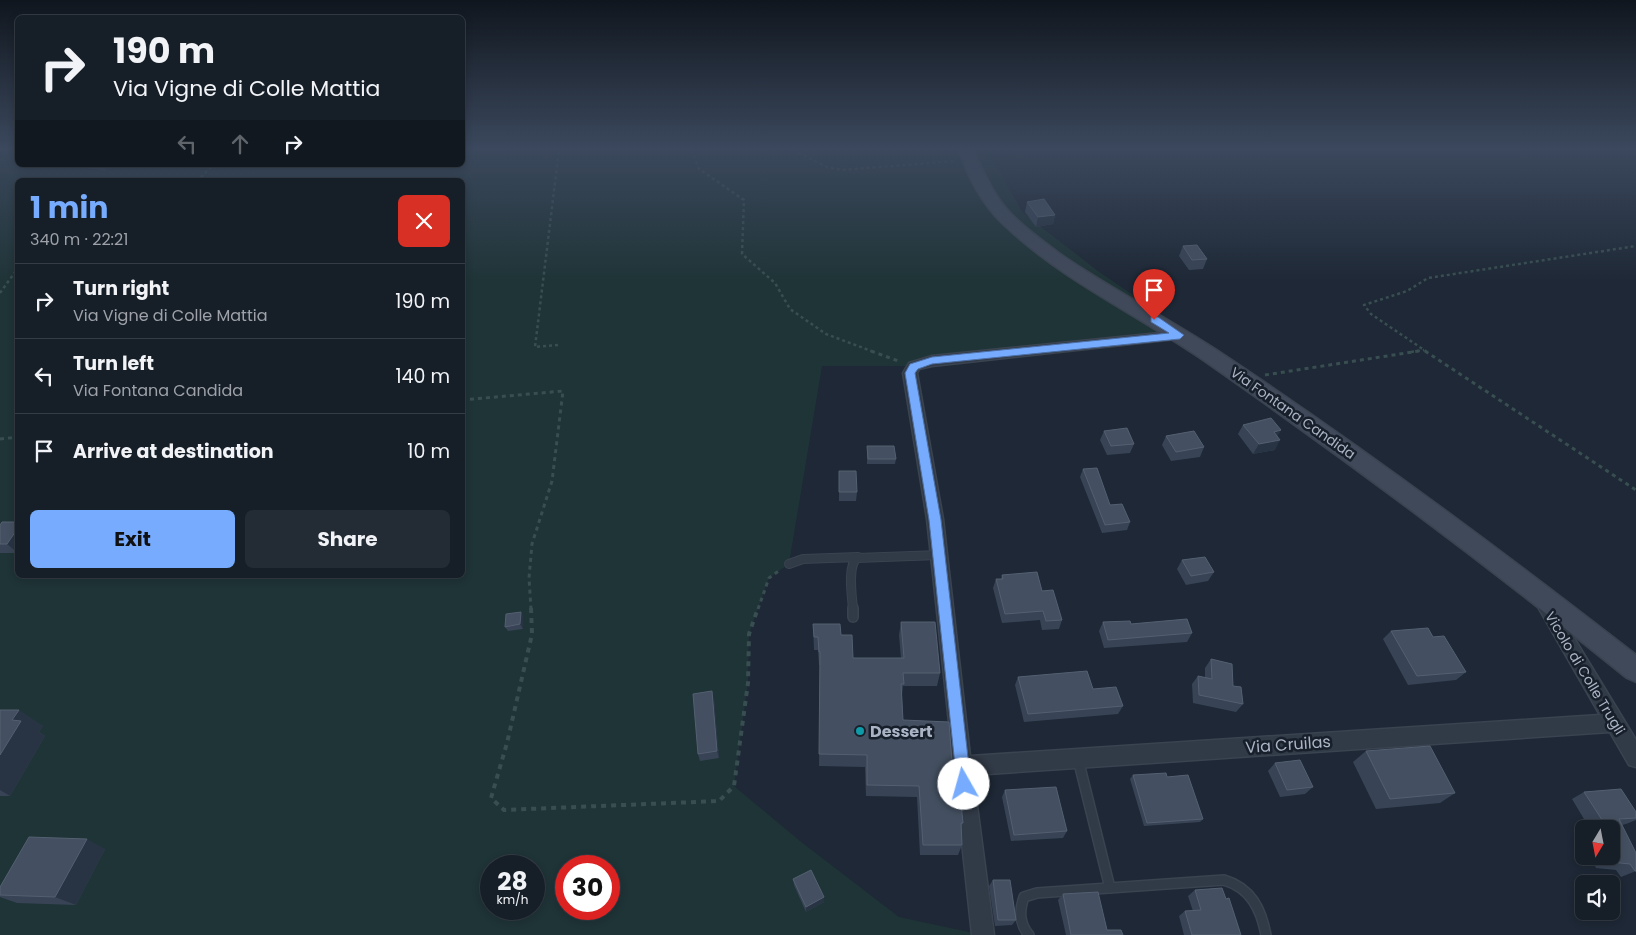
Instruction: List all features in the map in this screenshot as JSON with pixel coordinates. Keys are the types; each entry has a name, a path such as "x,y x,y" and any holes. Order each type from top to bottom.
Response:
{"main road":[{"name":"Via Fontana Candida","path":"988,194 993,204 1019,230 1076,272 1180,335 1432,511 1534,588 1636,670"}],"street":[{"path":"982,935 935,520 910,373 914,366 932,361 1180,335"},
{"name":"Vicolo di Colle Trugli","path":"1534,588 1636,758"},
{"name":"Via Cruilas","path":"962,766 1615,723"}],"lane":[{"path":"789,564 803,559 939,554"},
{"path":"853,617 851,568 854,560 860,557"},
{"path":"1077,758 1110,888"},
{"path":"1029,935 1024,930 1020,918 1020,906 1024,897 1037,893 1224,880 1246,889 1253,898 1266,935"}],"path":[{"path":"554,194 535,347 558,345"},
{"path":"735,194 744,200 742,254 775,283 790,309 826,334 914,366"},
{"path":"1636,246 1428,278 1408,291 1364,305 1371,314 1636,490"},
{"path":"0,293 15,272"},
{"path":"1246,380 1255,376 1425,350"},
{"path":"465,400 563,391 552,481 532,544 529,578 532,634 507,743 491,798 504,810 719,801 734,786 748,684 748,634 769,578 789,564"},
{"path":"0,439 15,437"}],"green space":[{"path":"0,194 15,194 15,578 465,578 465,194 1012,194 1022,212 1098,271 1191,335 914,366 822,366 789,564 769,578 749,634 748,683 734,786 800,841 899,917 983,935 0,935"}],"building":[{"path":"1044,199 1055,215 1038,217 1027,202"},
{"path":"1197,245 1207,259 1192,260 1183,246"},
{"path":"1271,418 1281,430 1274,432 1280,440 1259,444 1243,425"},
{"path":"1127,428 1134,444 1111,446 1104,431"},
{"path":"1194,431 1204,447 1176,452 1166,436"},
{"path":"867,446 894,446 896,459 868,459"},
{"path":"1097,468 1110,505 1122,504 1130,522 1105,525 1083,469"},
{"path":"839,471 856,471 857,492 839,492"},
{"path":"2,522 15,522 15,532 7,544 0,544 0,525"},
{"path":"1205,557 1214,572 1191,576 1182,560"},
{"path":"1037,572 1042,591 1053,590 1062,620 1046,621 1043,611 1005,614 996,579 1003,579 1002,575"},
{"path":"521,612 520,624 505,627 506,614"},
{"path":"1187,619 1192,633 1108,640 1103,622 1130,621 1131,624"},
{"path":"901,622 935,622 940,673 903,673 904,684 901,684 903,720 949,722 955,803 961,803 963,823 961,823 962,845 923,845 919,786 867,785 867,755 819,754 820,652 818,637 814,637 813,624 840,624 841,635 852,635 853,658 904,658"},
{"path":"1428,628 1433,637 1444,636 1466,672 1417,676 1391,631"},
{"path":"1211,659 1232,664 1233,686 1241,687 1243,704 1199,695 1198,676 1212,679"},
{"path":"1087,671 1093,689 1116,687 1123,706 1028,714 1018,677"},
{"path":"712,691 717,751 698,754 693,694"},
{"path":"0,710 19,710 12,720 21,721 0,755"},
{"path":"1430,746 1455,793 1390,799 1366,751"},
{"path":"1300,760 1313,787 1287,790 1275,763"},
{"path":"1166,773 1167,777 1188,775 1203,819 1147,823 1133,775"},
{"path":"1056,787 1067,831 1014,835 1005,790"},
{"path":"1621,789 1636,812 1636,818 1602,820 1584,792"},
{"path":"1620,821 1636,853 1636,871 1630,864 1620,863"},
{"path":"29,837 87,839 55,897 0,895 0,887"},
{"path":"811,870 824,897 806,907 793,879"},
{"path":"993,880 1010,880 1016,920 998,920"},
{"path":"1222,888 1226,899 1229,898 1241,935 1192,935 1185,911 1201,910 1195,890"},
{"path":"1098,892 1107,930 1121,930 1123,935 1071,935 1063,894"}],"place":[{"name":"Dessert","path":"860,731"}],"route":[{"path":"964,784 935,520 910,373 914,366 932,361 1180,335 1154,320"}]}
